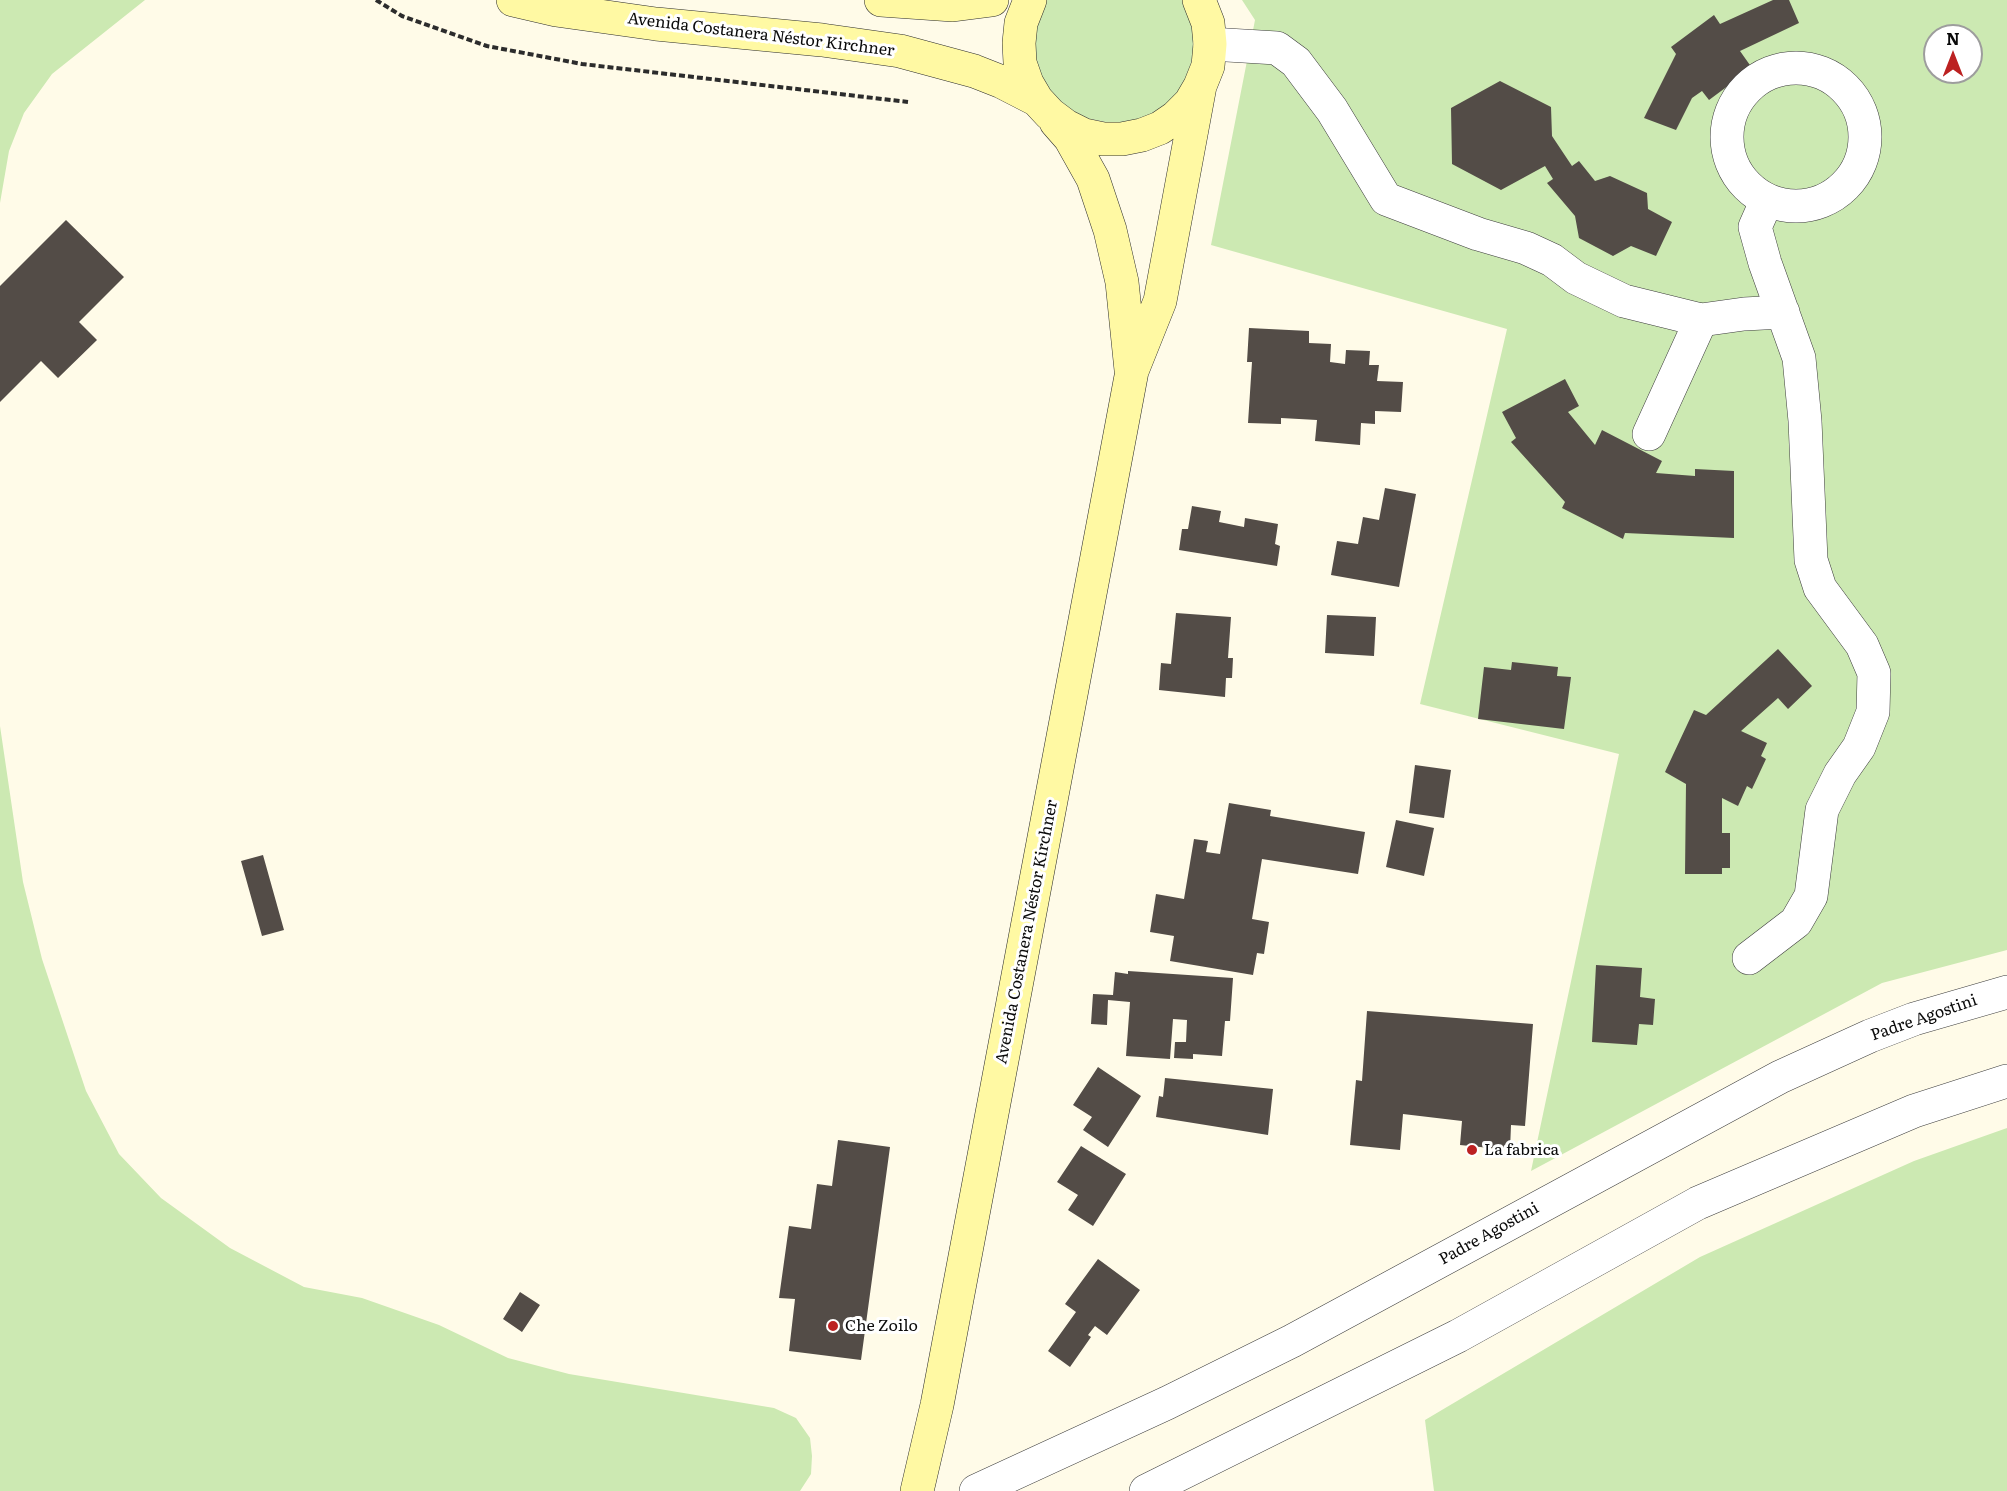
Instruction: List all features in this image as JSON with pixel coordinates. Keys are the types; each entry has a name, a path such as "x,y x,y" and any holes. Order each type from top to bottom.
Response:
{"main road":[{"name":"Avenida Costanera Néstor Kirchner","path":"513,0 556,10 656,24 822,40 900,51 974,71 1002,82 1044,107 1066,126 1084,135 1103,139 1122,139 1160,128 1190,103 1200,87"},
{"path":"881,0 953,5 992,0"},
{"name":"Avenida Costanera Néstor Kirchner","path":"1030,0 1021,22 1018,43 1020,63 1027,83 1070,138 1081,156 1102,204 1113,239 1122,282 1131,371"},
{"name":"Avenida Costanera Néstor Kirchner","path":"917,1491 938,1405 1131,371 1160,301 1200,87 1208,66 1210,44 1208,23 1199,0"}],"street":[{"path":"1210,44 1277,48 1296,62 1332,110 1386,198 1478,234 1526,248 1552,260 1576,278 1624,301 1701,320 1783,312"},
{"path":"1804,67 1825,73 1844,85 1857,102 1865,123 1866,144 1860,166 1848,184 1831,197 1810,205 1788,206 1767,200 1749,188 1735,171 1728,150 1727,129 1732,108 1744,90 1762,76 1782,68 1804,67"},
{"path":"1749,958 1796,922 1811,896 1822,810 1840,774 1859,747 1873,712 1874,673 1862,645 1820,588 1811,560 1799,358 1765,263 1755,227 1767,200"},
{"path":"1649,434 1701,320"},
{"name":"Padre Agostini","path":"976,1491 1167,1404 1292,1341 1634,1154 1791,1072 1881,1032 1943,1010 2007,992"},
{"path":"1146,1491 1458,1336 1698,1203 1914,1111 2007,1081"}],"path":[{"path":"376,0 402,16 487,46 582,64 908,102"}],"green space":[{"path":"0,0 145,0 52,74 24,113 9,151 0,203"},
{"path":"1045,0 1184,0 1192,17 1195,52 1183,85 1159,110 1143,118 1126,122 1105,122 1086,118 1068,108 1041,78 1035,58 1033,38"},
{"path":"1242,0 2007,0 2007,950 1882,983 1531,1171 1619,754 1420,704 1507,329 1211,245 1255,20"},
{"path":"0,726 23,882 42,959 86,1091 119,1154 161,1198 230,1248 304,1287 362,1298 439,1325 508,1358 569,1374 774,1408 796,1418 810,1438 812,1456 811,1474 800,1491 0,1491"},
{"path":"2007,1128 2007,1491 1434,1491 1425,1420 1700,1257 1914,1161"}],"building":[{"path":"1773,0 1789,0 1799,23 1740,51 1752,68 1709,100 1702,91 1692,98 1676,130 1644,118 1676,54 1671,47 1714,15 1720,24"},
{"path":"1500,81 1551,107 1552,136 1572,166 1579,161 1595,181 1610,176 1647,193 1648,209 1672,222 1656,256 1631,246 1613,256 1579,238 1575,216 1547,183 1553,179 1545,166 1501,190 1452,164 1451,108"},
{"path":"66,220 124,277 79,322 97,340 58,378 41,361 0,402 0,286"},
{"path":"1249,328 1309,331 1309,343 1331,344 1330,362 1345,364 1346,350 1370,351 1369,365 1379,365 1377,381 1403,382 1401,412 1375,411 1375,424 1361,423 1360,445 1315,441 1317,420 1281,418 1281,424 1248,423 1252,362 1247,362"},
{"path":"1565,379 1579,406 1568,412 1595,445 1602,430 1662,461 1656,473 1695,476 1695,469 1734,471 1734,538 1625,533 1623,539 1562,508 1565,502 1511,442 1516,438 1502,412"},
{"path":"1385,488 1416,494 1399,587 1331,575 1337,541 1358,544 1363,517 1379,520"},
{"path":"1192,506 1221,511 1219,522 1244,527 1245,518 1278,524 1275,544 1280,546 1277,566 1179,550 1182,529 1188,529"},
{"path":"1176,613 1231,617 1228,658 1233,658 1232,678 1226,678 1225,697 1159,690 1161,663 1171,664"},
{"path":"1327,615 1376,617 1374,656 1325,653"},
{"path":"1778,649 1812,686 1788,709 1778,698 1741,731 1767,743 1761,756 1766,759 1752,789 1747,786 1738,806 1722,798 1722,833 1730,833 1730,868 1722,868 1722,874 1685,874 1686,784 1665,772 1694,710 1706,715"},
{"path":"1512,662 1558,667 1557,676 1571,677 1564,729 1478,719 1484,667 1511,670"},
{"path":"1415,765 1451,770 1444,818 1409,813"},
{"path":"1229,803 1271,810 1270,816 1365,832 1358,874 1262,859 1252,919 1269,922 1264,954 1257,953 1253,975 1170,961 1174,936 1150,932 1156,894 1184,899 1194,839 1208,841 1206,852 1220,854"},
{"path":"1396,820 1434,828 1424,876 1386,867"},
{"path":"263,855 284,930 262,936 241,861"},
{"path":"1596,965 1642,968 1640,997 1655,999 1653,1025 1639,1024 1637,1045 1592,1042"},
{"path":"1128,971 1233,978 1230,1021 1225,1021 1222,1056 1193,1054 1193,1059 1174,1058 1175,1042 1186,1042 1187,1020 1173,1019 1170,1059 1126,1056 1130,1002 1108,1000 1107,1025 1091,1024 1093,994 1113,995 1115,972 1128,974"},
{"path":"1367,1011 1533,1024 1525,1126 1511,1125 1510,1150 1460,1145 1462,1121 1403,1114 1400,1150 1350,1145 1356,1080 1362,1081"},
{"path":"1098,1067 1141,1096 1108,1147 1083,1130 1092,1117 1073,1105"},
{"path":"1165,1078 1273,1089 1268,1135 1156,1117 1159,1096 1163,1097"},
{"path":"838,1140 890,1147 861,1360 789,1351 795,1299 779,1298 789,1226 811,1229 817,1184 832,1186"},
{"path":"1081,1146 1126,1174 1093,1226 1068,1210 1078,1195 1057,1182"},
{"path":"1098,1259 1140,1290 1107,1335 1095,1326 1088,1335 1091,1337 1070,1367 1048,1351 1076,1312 1065,1304"},
{"path":"520,1292 540,1305 522,1332 503,1319"}],"place":[{"name":"La fabrica","path":"1472,1150"},
{"name":"Che Zoilo","path":"833,1326"}]}
